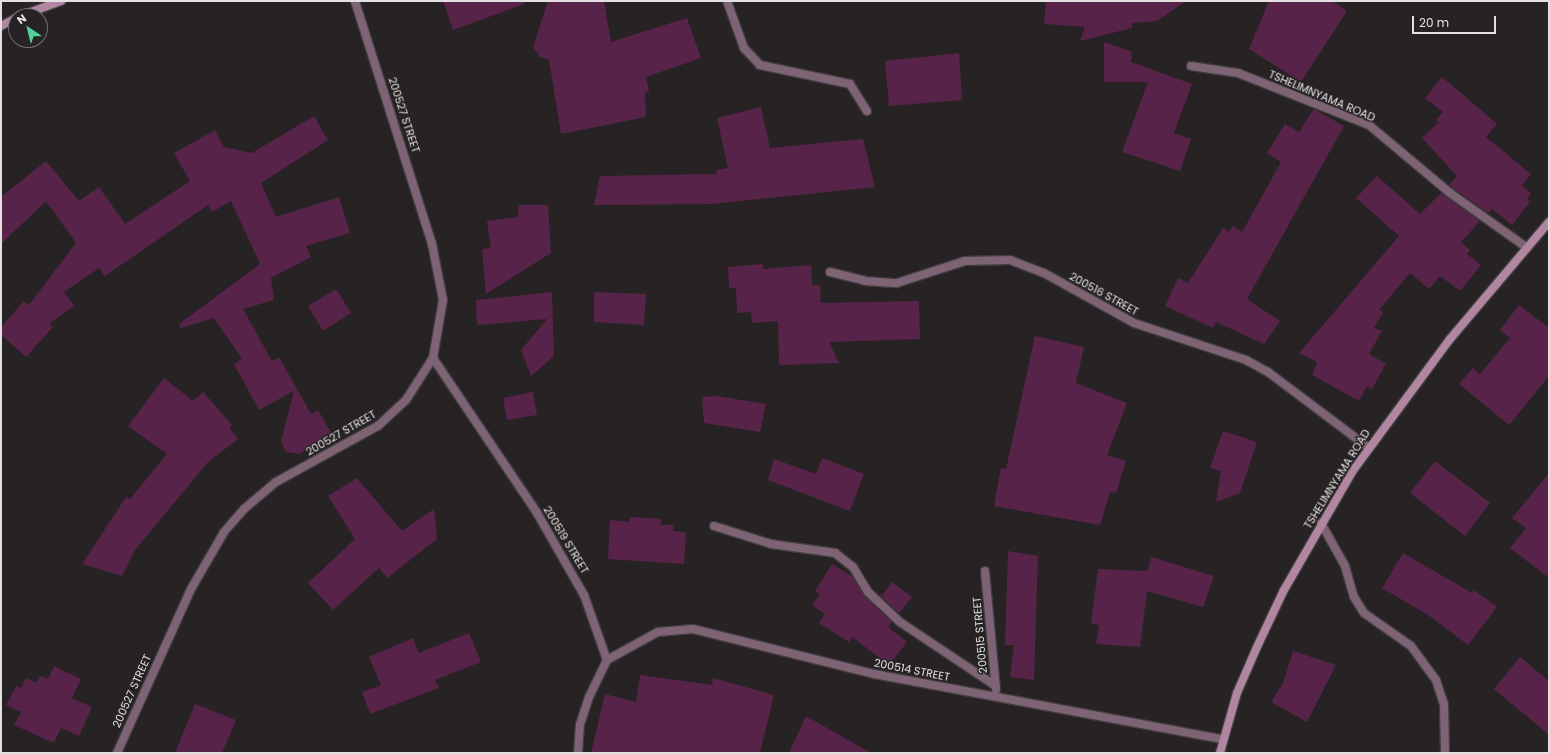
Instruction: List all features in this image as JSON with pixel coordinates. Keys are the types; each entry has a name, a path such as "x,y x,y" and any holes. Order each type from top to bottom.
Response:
{"street":[{"path":"42,8 61,1"},
{"name":"200527 STREET","path":"116,753 191,589 224,532 244,509 276,482 378,426 406,400 433,358 443,300 432,244 355,1"},
{"path":"727,1 744,48 760,65 850,84 867,111"},
{"name":"TSHELIMNYAMA ROAD","path":"1191,66 1238,73 1369,125 1450,192 1526,247"},
{"name":"TSHELIMNYAMA ROAD","path":"1220,753 1222,740 1257,647 1321,523 1368,447 1526,247 1549,222"},
{"name":"200516 STREET","path":"830,272 865,281 897,283 965,261 1010,260 1044,273 1134,324 1262,369 1368,447"},
{"name":"200519 STREET","path":"433,358 572,569 607,660"},
{"path":"1321,523 1345,566 1354,597 1364,613 1411,646 1436,680 1444,704 1445,753"},
{"path":"714,526 771,544 835,553 853,567 868,592 900,622 996,686"},
{"name":"200515 STREET","path":"985,571 998,697"},
{"name":"200514 STREET","path":"607,660 658,632 693,629 874,674 1222,740"},
{"path":"578,753 580,724 589,697 607,660"}],"building":[{"path":"443,1 524,1 524,4 453,30"},
{"path":"548,1 604,1 611,42 687,18 701,58 646,77 649,91 645,92 646,117 561,134 549,60 540,57 533,47"},
{"path":"1046,1 1186,1 1157,21 1132,23 1132,28 1080,41 1085,27 1044,24"},
{"path":"1269,1 1332,1 1347,11 1301,82 1249,49"},
{"path":"1104,42 1132,52 1131,62 1192,84 1174,133 1191,139 1180,171 1122,152 1148,82 1104,82"},
{"path":"959,53 962,100 889,106 885,61"},
{"path":"1442,77 1497,124 1486,137 1531,174 1522,186 1531,193 1527,200 1530,202 1512,225 1492,209 1488,213 1449,185 1457,176 1422,138 1439,122 1436,120 1443,112 1425,98"},
{"path":"761,107 770,148 863,139 875,187 712,204 594,205 600,176 717,174 716,170 728,168 717,118"},
{"path":"1314,109 1344,126 1247,299 1280,321 1264,344 1216,322 1213,328 1165,306 1178,278 1188,283 1223,228 1229,232 1233,226 1242,232 1281,162 1267,153 1285,124 1299,132"},
{"path":"314,116 328,140 261,183 276,217 339,197 350,233 306,246 311,257 271,278 274,300 243,309 272,361 279,357 311,414 318,410 333,436 299,454 286,452 281,442 294,391 259,410 234,364 242,359 214,318 181,328 179,324 260,264 231,201 212,212 208,205 105,276 99,268 64,292 74,306 49,324 53,327 26,357 1,335 1,327 24,301 29,305 76,243 46,201 1,244 1,197 46,161 79,201 99,187 125,224 190,181 174,153 215,130 224,147 252,153"},
{"path":"1377,176 1420,214 1441,193 1480,221 1461,242 1470,250 1467,254 1481,265 1460,291 1440,276 1429,289 1410,273 1379,310 1383,312 1374,328 1382,331 1369,354 1386,364 1372,389 1367,386 1359,401 1312,375 1317,362 1299,353 1399,236 1356,198"},
{"path":"519,205 548,205 551,253 486,294 482,249 491,248 487,221 518,217"},
{"path":"763,264 763,269 811,265 812,285 820,285 821,303 919,301 920,339 829,342 839,363 779,365 778,321 752,323 751,312 737,313 736,288 729,288 728,267"},
{"path":"336,289 351,313 323,331 308,306"},
{"path":"552,292 554,356 531,376 521,350 547,319 477,325 476,300"},
{"path":"594,292 646,294 644,325 594,322"},
{"path":"1519,305 1549,328 1549,376 1509,425 1459,384 1473,368 1480,374 1510,338 1500,330"},
{"path":"1035,336 1084,347 1076,383 1127,403 1107,455 1126,461 1116,493 1110,492 1100,525 994,506 1001,468 1006,469"},
{"path":"164,378 193,401 203,392 232,425 229,427 238,439 208,462 135,550 122,576 82,564 126,497 130,499 167,454 128,426"},
{"path":"533,392 537,415 507,420 503,398"},
{"path":"717,396 766,404 760,432 704,423 702,397"},
{"path":"1223,431 1257,442 1240,493 1216,502 1221,471 1210,468"},
{"path":"822,458 864,474 850,511 768,480 774,459 816,474"},
{"path":"1435,461 1490,503 1465,536 1410,493"},
{"path":"1549,473 1549,578 1510,548 1526,528 1512,518"},
{"path":"357,478 402,531 434,509 437,539 387,578 379,568 333,610 308,583 355,539 328,496"},
{"path":"630,517 661,519 661,525 674,525 673,531 686,532 684,564 608,559 610,520 629,522"},
{"path":"1008,551 1038,556 1034,680 1010,677 1014,645 1005,645"},
{"path":"1403,553 1472,593 1474,590 1497,607 1468,645 1428,615 1382,588"},
{"path":"1151,557 1214,576 1203,607 1147,591 1140,647 1096,644 1099,625 1091,624 1098,569 1148,571"},
{"path":"832,564 853,577 864,596 892,622 888,627 907,642 889,665 852,637 849,642 819,623 825,614 812,605 820,594 815,591"},
{"path":"892,582 912,597 899,613 875,591 882,596"},
{"path":"469,633 481,662 435,680 439,688 370,714 362,692 381,685 369,657 413,638 419,653"},
{"path":"1293,651 1336,665 1307,722 1271,702 1283,683"},
{"path":"1520,657 1549,681 1549,735 1494,689"},
{"path":"54,666 81,679 72,698 92,707 79,736 61,728 54,743 14,725 21,712 6,705 16,686 21,688 26,678 37,683 40,676 48,679"},
{"path":"640,675 712,685 713,678 774,695 760,753 591,753 605,694 636,702"},
{"path":"195,704 236,720 222,753 175,753"},
{"path":"806,716 871,753 789,753"}]}
